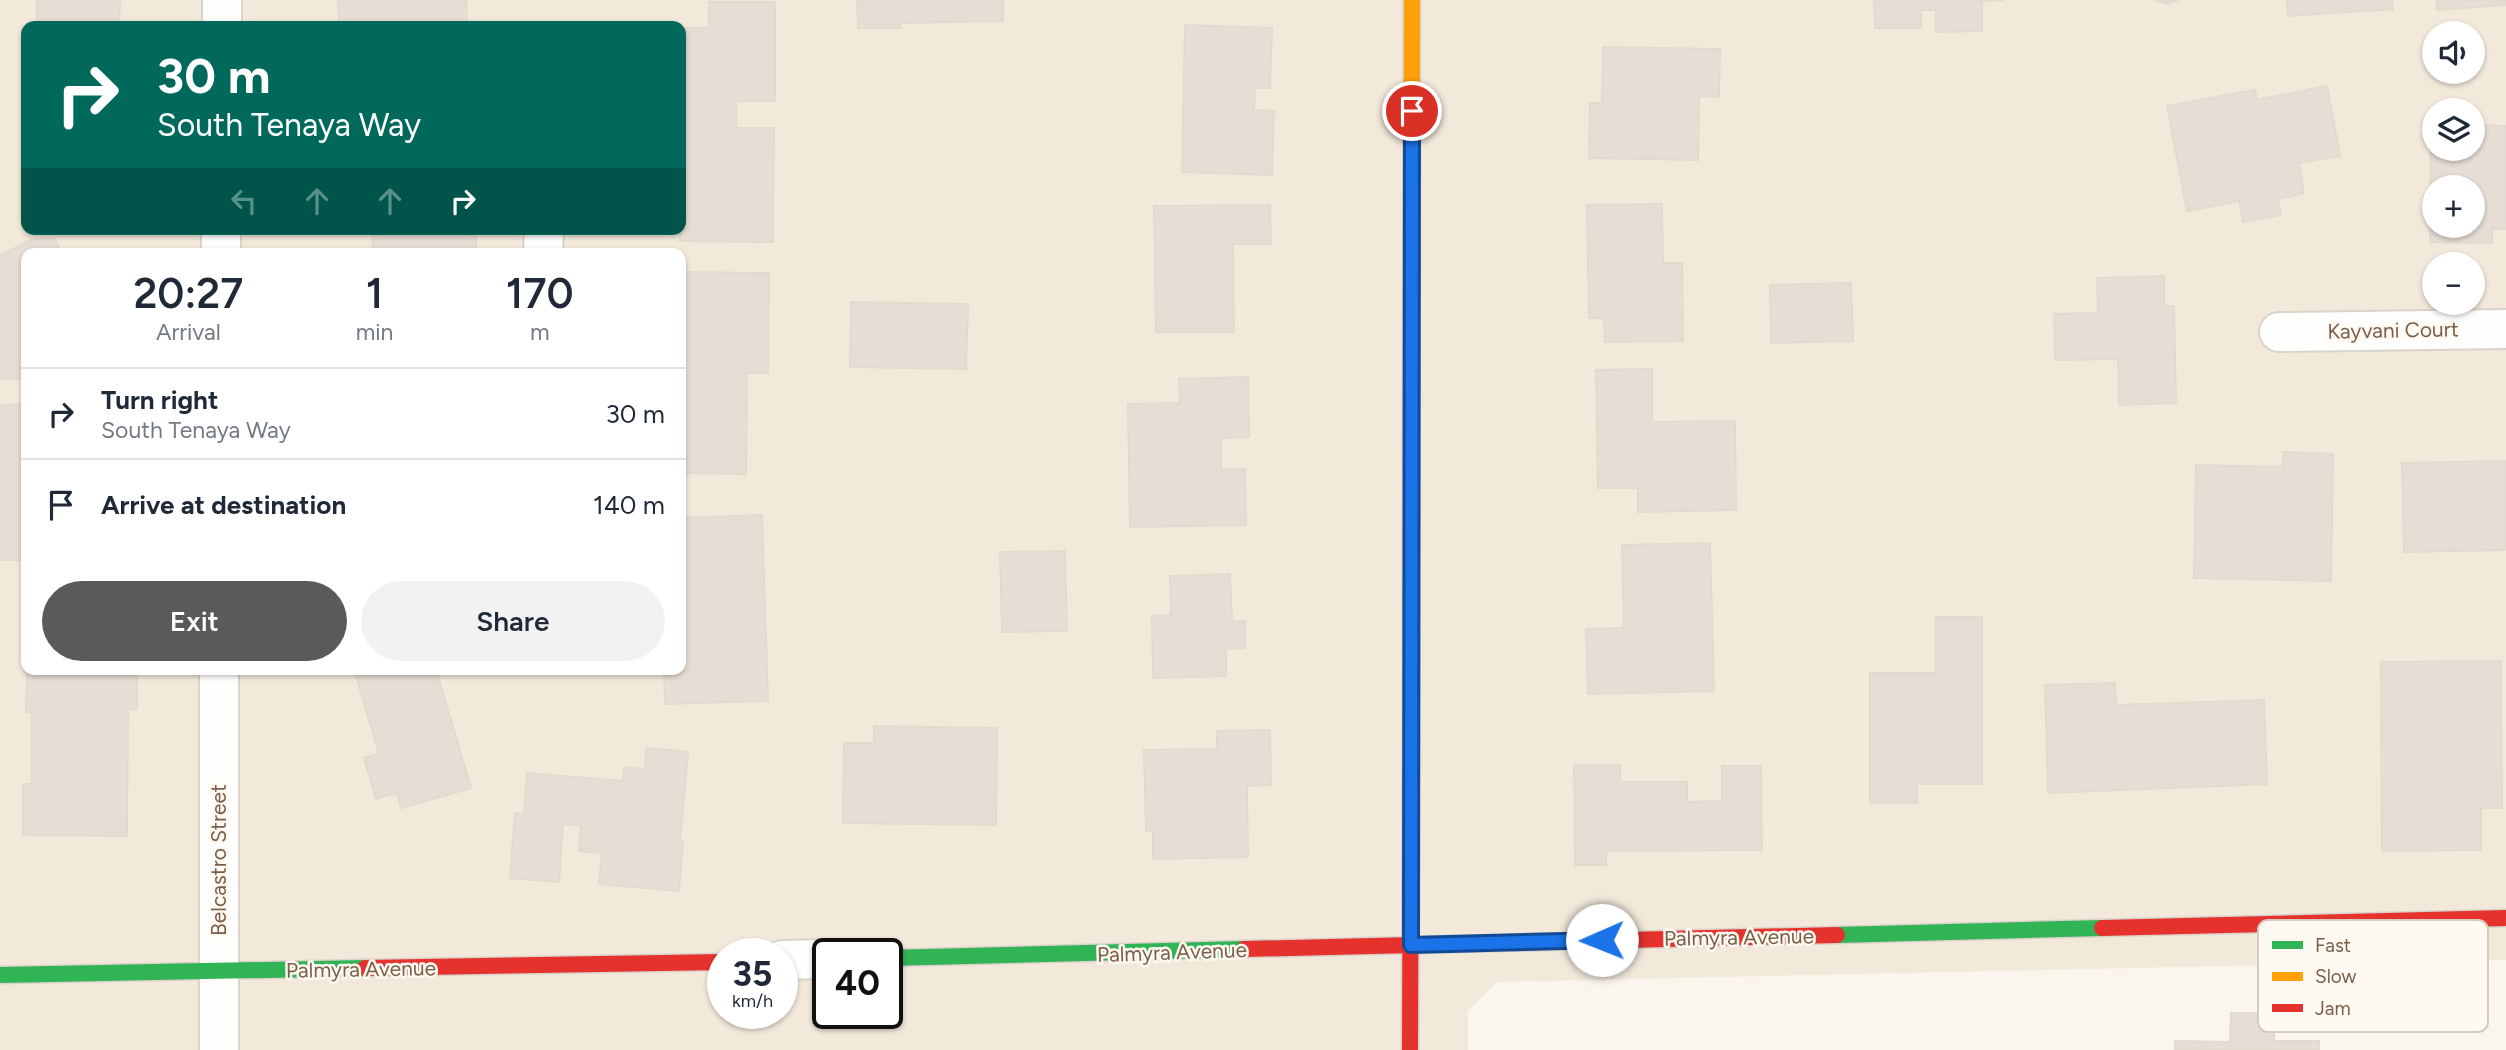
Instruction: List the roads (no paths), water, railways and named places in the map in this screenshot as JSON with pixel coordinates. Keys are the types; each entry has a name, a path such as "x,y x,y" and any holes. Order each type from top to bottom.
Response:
{"street":[{"path":"222,0 222,21"},
{"path":"1410,1050 1412,0"},
{"name":"Kayvani Court","path":"2280,332 2506,329"},
{"name":"Belcastro Street","path":"219,675 219,1050"},
{"name":"Palmyra Avenue","path":"2425,920 2506,918"},
{"name":"Palmyra Avenue","path":"903,958 2258,924"},
{"name":"Palmyra Avenue","path":"0,975 707,961"}]}
